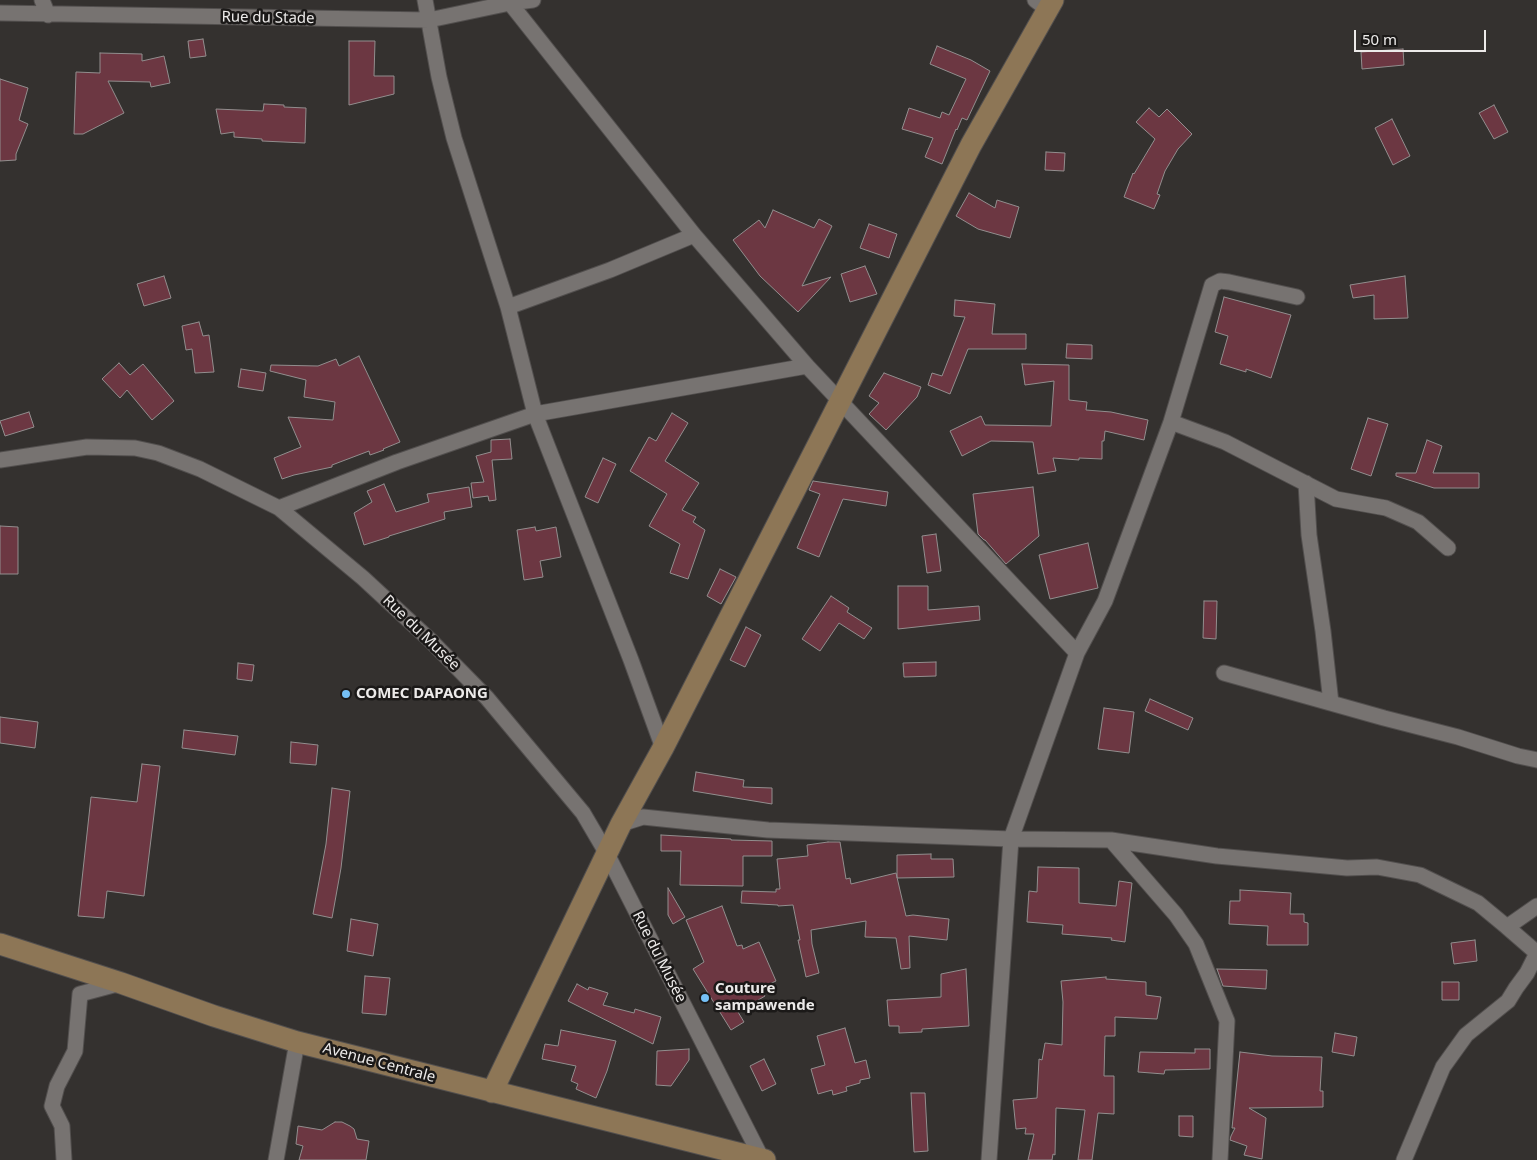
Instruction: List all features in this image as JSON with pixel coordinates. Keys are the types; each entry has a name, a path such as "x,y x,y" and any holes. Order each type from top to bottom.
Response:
{"street":[{"path":"42,0 48,15"},
{"path":"425,0 439,77 454,138 508,307 535,414 631,660 663,748"},
{"name":"Rue du Stade","path":"0,13 429,20 533,0"},
{"path":"510,3 694,235 808,366 1077,653"},
{"path":"492,1092 621,824 663,748 970,145 1045,3"},
{"path":"508,307 610,270 694,235"},
{"path":"989,1160 1011,839 1077,653 1104,601 1171,422 1200,330 1209,293 1216,282 1220,280 1297,297"},
{"path":"279,508 397,462 535,414 808,366"},
{"path":"1171,422 1225,442 1336,499 1386,508 1418,522 1448,548"},
{"name":"Rue du Musée","path":"0,460 87,447 135,448 158,453 200,469 279,508 370,584 430,640 487,698 583,813 607,854 762,1160"},
{"path":"1306,483 1309,535 1331,703"},
{"path":"1224,673 1537,760"},
{"path":"621,824 643,816 768,830 1011,839 1112,840 1217,856 1347,868 1377,867 1420,875 1478,903 1537,952 1528,973 1508,1000 1466,1035 1443,1067 1404,1160"},
{"path":"1112,840 1176,915 1196,944 1227,1021 1220,1160"},
{"path":"1507,927 1537,906"},
{"name":"Avenue Centrale","path":"0,944 297,1042 762,1160"},
{"path":"64,1160 62,1126 52,1106 57,1086 76,1051 80,994 121,983"},
{"path":"276,1160 297,1042"}],"building":[{"path":"203,39 206,56 190,58 188,41"},
{"path":"349,41 375,41 374,76 394,76 394,94 349,105"},
{"path":"937,46 971,60 990,71 967,120 962,118 956,129 942,164 925,157 933,138 902,129 909,108 940,118 942,112 949,115 966,79 930,64"},
{"path":"1403,49 1404,65 1362,69 1361,52"},
{"path":"100,53 142,54 142,61 164,56 170,83 151,87 150,82 108,81 124,113 83,134 74,134 76,72 100,73"},
{"path":"0,79 28,88 19,120 28,124 16,154 16,160 0,161"},
{"path":"264,104 306,108 305,143 262,141 262,139 234,137 234,132 221,134 216,109 263,111"},
{"path":"1494,105 1508,132 1494,139 1479,113"},
{"path":"1149,108 1159,117 1167,109 1192,134 1178,149 1165,171 1157,194 1160,195 1154,209 1124,197 1133,173 1155,139 1136,122"},
{"path":"1392,119 1410,156 1393,165 1375,128"},
{"path":"1046,152 1065,153 1064,171 1045,170"},
{"path":"969,193 995,208 997,200 1019,207 1010,238 978,229 956,216"},
{"path":"773,210 814,228 819,219 832,226 802,286 831,277 798,312 760,276 733,240 759,220 765,228"},
{"path":"869,224 897,234 889,258 860,248"},
{"path":"865,266 877,294 850,302 841,274"},
{"path":"164,276 171,298 144,306 137,284"},
{"path":"1405,276 1408,318 1374,319 1374,295 1353,298 1350,285"},
{"path":"1224,297 1291,315 1271,378 1246,369 1246,372 1220,364 1228,336 1215,332"},
{"path":"955,300 995,304 992,334 1026,334 1026,349 968,349 950,394 928,385 932,373 942,376 965,317 954,316"},
{"path":"199,322 203,336 209,335 214,372 195,373 192,349 186,350 182,326"},
{"path":"1067,344 1092,345 1092,359 1066,358"},
{"path":"359,356 400,442 370,455 369,451 332,465 332,467 282,479 274,458 301,447 288,417 333,420 335,402 304,397 306,380 270,371 271,365 318,366 336,359 339,366"},
{"path":"119,363 130,375 143,364 174,401 152,420 127,390 120,398 102,379"},
{"path":"1022,364 1069,365 1069,400 1087,402 1086,410 1111,412 1148,420 1144,440 1105,431 1104,441 1102,441 1102,459 1053,458 1056,471 1038,474 1033,442 991,441 962,456 950,431 981,416 985,425 1051,426 1054,381 1025,385"},
{"path":"241,369 266,373 263,391 238,387"},
{"path":"884,373 921,387 917,397 886,430 869,414 879,403 869,396"},
{"path":"29,412 34,427 5,436 0,421"},
{"path":"672,413 688,423 665,461 699,483 682,510 696,517 693,522 705,530 688,579 670,573 680,544 649,526 667,494 630,471 649,437 656,441"},
{"path":"1368,418 1388,424 1371,476 1351,469"},
{"path":"510,439 512,459 492,460 496,500 489,501 488,496 473,498 471,483 484,482 476,456 491,452 491,440"},
{"path":"1427,440 1442,446 1433,473 1479,473 1479,488 1434,488 1396,476 1396,473 1416,473"},
{"path":"603,458 616,464 598,503 585,497"},
{"path":"813,481 888,492 886,506 843,499 819,557 797,548 820,494 809,490"},
{"path":"384,484 396,512 429,502 427,494 469,487 472,507 444,512 445,519 364,545 354,513 372,502 367,491"},
{"path":"1033,487 1039,536 1006,564 978,534 973,494"},
{"path":"0,526 18,527 18,574 0,574"},
{"path":"535,527 536,531 556,527 561,557 540,561 543,577 524,580 517,530"},
{"path":"936,534 941,571 927,573 922,536"},
{"path":"1088,543 1098,588 1050,599 1039,555"},
{"path":"720,569 736,577 721,604 707,596"},
{"path":"898,586 928,586 928,610 979,606 980,620 898,629"},
{"path":"831,596 849,608 847,612 872,628 864,639 839,623 820,651 802,639"},
{"path":"1204,601 1217,601 1216,639 1203,638"},
{"path":"746,627 761,635 745,667 730,660"},
{"path":"936,662 936,676 904,677 903,663"},
{"path":"238,663 254,665 252,681 237,679"},
{"path":"1150,699 1193,718 1188,730 1145,711"},
{"path":"1104,708 1134,712 1129,753 1098,749"},
{"path":"0,717 38,722 35,748 0,743"},
{"path":"184,730 238,736 235,755 182,748"},
{"path":"291,742 318,745 316,765 290,763"},
{"path":"142,764 160,766 144,896 107,891 104,918 78,916 91,797 137,802"},
{"path":"696,772 744,780 743,787 772,788 772,804 693,791"},
{"path":"332,788 350,791 341,868 332,918 313,914 326,844"},
{"path":"661,835 772,841 772,856 743,856 743,886 680,885 681,851 661,851"},
{"path":"840,842 846,879 850,878 851,884 896,873 906,916 949,919 947,940 909,936 910,968 901,969 896,938 865,937 866,921 811,930 812,944 819,973 806,977 793,905 778,906 741,903 742,891 776,892 776,889 780,889 777,859 808,856 807,845"},
{"path":"931,854 931,859 953,859 954,877 897,878 897,855"},
{"path":"1038,867 1079,868 1079,903 1116,906 1119,881 1132,883 1125,942 1111,940 1112,938 1062,934 1063,925 1027,922 1029,891 1037,892"},
{"path":"668,888 685,917 673,924 668,915"},
{"path":"1240,890 1291,893 1290,914 1304,914 1304,922 1308,923 1308,945 1267,945 1268,926 1229,924 1230,901 1240,901"},
{"path":"722,906 737,946 742,945 743,949 759,942 776,981 760,988 765,996 738,1012 744,1022 731,1030 693,969 704,962 686,920"},
{"path":"351,919 378,924 373,956 347,951"},
{"path":"1475,940 1477,961 1454,964 1451,943"},
{"path":"966,969 969,1026 922,1029 922,1032 899,1033 899,1026 889,1026 887,1000 941,997 941,974"},
{"path":"1217,969 1267,970 1266,989 1223,986"},
{"path":"365,976 390,978 386,1015 362,1013"},
{"path":"1106,977 1106,979 1146,982 1146,995 1161,997 1157,1019 1115,1017 1115,1036 1105,1036 1104,1076 1114,1076 1114,1114 1098,1113 1092,1160 1078,1160 1085,1110 1056,1108 1055,1155 1053,1154 1052,1160 1028,1160 1034,1134 1025,1134 1026,1128 1016,1129 1013,1100 1037,1098 1039,1059 1042,1060 1045,1043 1062,1045 1063,1002 1061,981"},
{"path":"1442,982 1459,982 1459,1000 1442,1000"},
{"path":"577,984 588,990 589,987 608,993 603,1005 634,1013 635,1009 661,1017 653,1044 568,1001"},
{"path":"845,1028 855,1063 866,1060 870,1078 860,1080 860,1083 846,1087 847,1091 833,1095 832,1090 818,1094 811,1069 825,1065 817,1036"},
{"path":"561,1030 616,1041 596,1098 576,1089 578,1084 571,1081 576,1066 542,1059 545,1044 558,1046"},
{"path":"1335,1033 1357,1037 1354,1056 1332,1052"},
{"path":"689,1049 689,1060 671,1086 656,1085 657,1051"},
{"path":"1195,1049 1210,1049 1210,1069 1165,1070 1164,1074 1138,1072 1140,1052 1195,1053"},
{"path":"1240,1052 1272,1056 1322,1057 1320,1091 1323,1091 1323,1107 1249,1108 1266,1118 1262,1159 1244,1155 1247,1146 1230,1140 1235,1128 1232,1128"},
{"path":"764,1059 776,1084 762,1091 750,1066"},
{"path":"911,1093 925,1093 928,1151 914,1152"},
{"path":"1179,1116 1193,1116 1193,1137 1179,1136"},
{"path":"335,1122 342,1122 354,1129 357,1139 369,1141 366,1160 299,1160 303,1146 296,1144 298,1126 322,1130"}],"place":[{"name":"COMEC DAPAONG","path":"346,694"},
{"name":"Couture sampawende","path":"705,998"}]}
